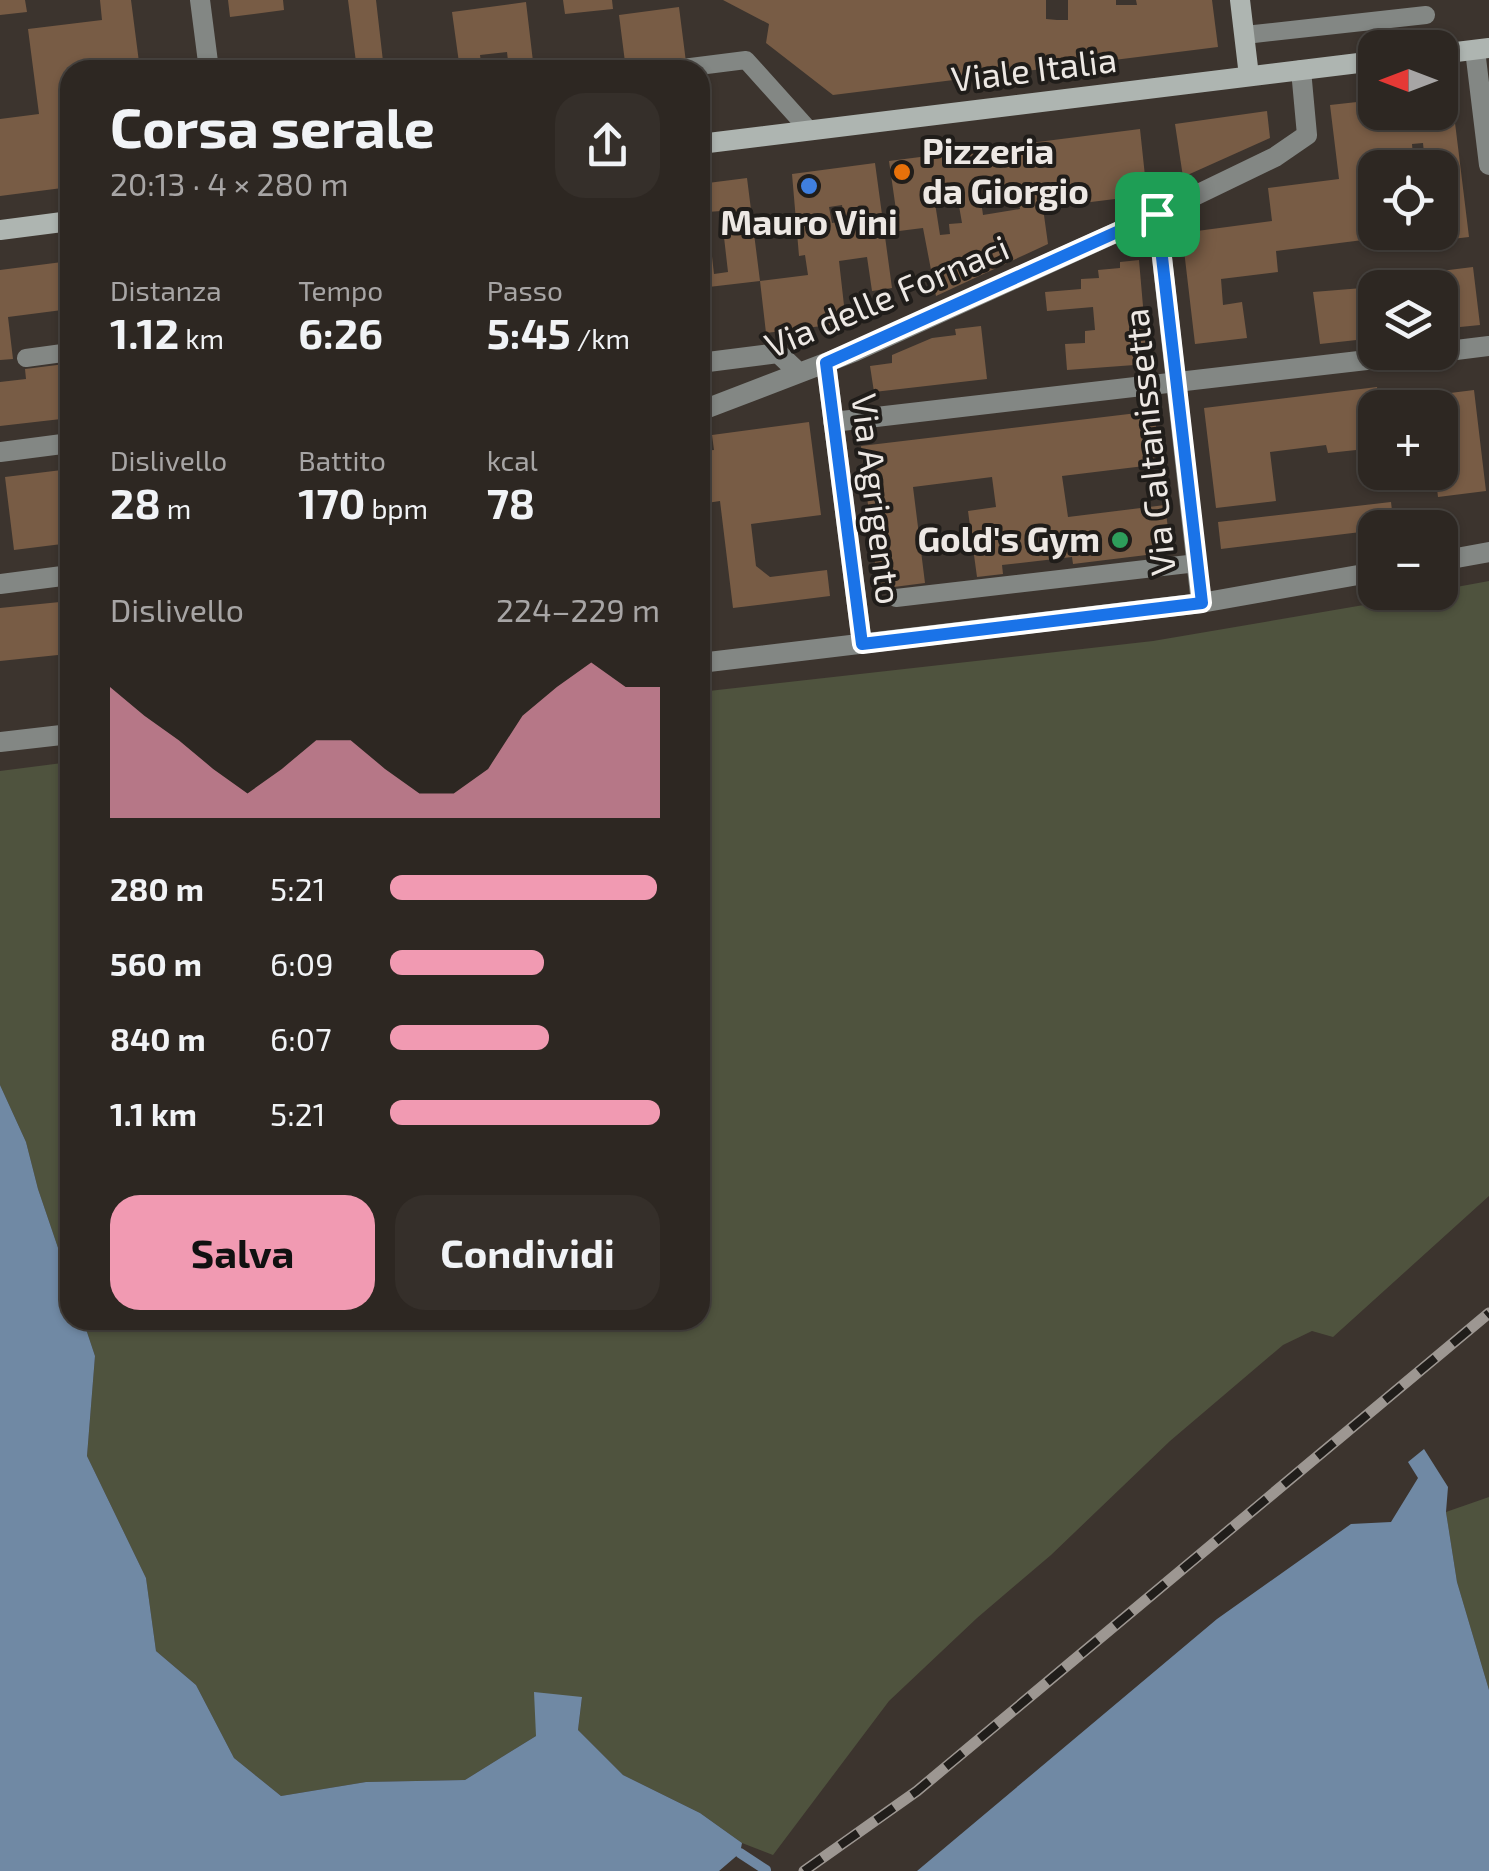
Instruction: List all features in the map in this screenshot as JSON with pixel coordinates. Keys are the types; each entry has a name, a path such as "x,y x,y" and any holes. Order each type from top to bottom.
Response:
{"main road":[{"path":"1240,0 1250,76"},
{"name":"Viale Italia","path":"710,143 1358,63"},
{"path":"0,230 60,222"}],"street":[{"path":"200,0 208,60"},
{"path":"1482,49 1489,165"},
{"name":"Via delle Fornaci","path":"710,407 826,363 1274,157 1307,135 1301,70"},
{"name":"Via Caltanissetta","path":"1157,214 1202,603"},
{"path":"1458,350 1489,346"},
{"path":"710,362 778,353 797,372"},
{"path":"833,422 1358,361"},
{"name":"Via Agrigento","path":"826,363 862,644"},
{"path":"0,452 60,444"},
{"path":"1458,557 1489,552"},
{"path":"710,661 1202,603 1358,575"},
{"path":"0,584 60,577"},
{"path":"31,738 60,725"},
{"path":"0,742 60,735"}],"lane":[{"path":"1244,35 1426,15"},
{"path":"710,65 746,60 809,130"},
{"path":"26,358 60,353"},
{"path":"896,598 1197,564"}],"green space":[{"path":"1489,581 1489,1196 1333,1337 1312,1331 1283,1345 1170,1441 1051,1555 977,1618 889,1701 773,1855 742,1843 700,1813 623,1775 578,1730 582,1698 536,1736 465,1780 366,1782 281,1796 234,1758 196,1685 156,1651 146,1578 87,1456 95,1356 86,1330 710,1330 710,691 1153,641 1358,606 1358,610 1458,610 1458,587"},
{"path":"60,763 60,1254 26,1142 0,1085 0,771"},
{"path":"1489,1497 1489,1690 1457,1582 1446,1512"}],"water":[{"path":"0,1085 26,1142 60,1254 60,1330 86,1330 95,1356 87,1456 146,1578 156,1651 196,1685 234,1758 281,1796 366,1782 465,1780 536,1736 534,1692 582,1697 578,1730 623,1775 700,1813 742,1843 740,1853 719,1871 0,1871"},
{"path":"1424,1449 1448,1487 1446,1512 1457,1582 1489,1690 1489,1871 917,1871 1217,1619 1351,1524 1391,1522 1418,1478 1408,1462"}],"building":[{"path":"0,0 25,0 27,12 0,15"},
{"path":"100,0 131,0 139,60 60,60 60,188 0,196 0,119 39,114 28,29 102,20"},
{"path":"228,0 283,0 284,10 230,17"},
{"path":"348,0 376,0 383,60 356,60"},
{"path":"563,0 612,0 613,9 565,14"},
{"path":"723,0 1046,0 1046,19 1068,20 1068,0 1116,0 1116,5 1137,5 1136,0 1212,0 1218,47 833,95 766,43 769,24"},
{"path":"526,2 533,60 508,60 507,52 480,55 481,60 459,60 452,12"},
{"path":"679,7 686,60 625,60 619,15"},
{"path":"1358,102 1358,130 1456,130 1469,237 1458,238 1458,150 1424,150 1423,143 1412,144 1412,150 1358,150 1358,241 1276,251 1278,272 1221,279 1223,305 1242,302 1247,338 1195,344 1182,233 1272,221 1268,188 1339,179 1330,105"},
{"path":"1267,111 1270,138 1183,177 1175,124"},
{"path":"1140,129 1147,195 1043,208 1048,244 936,296 923,228 899,231 889,161","holes":["1016,189 1020,209 983,215 980,194","958,200 962,223 949,224 950,234 940,235 935,203"]},
{"path":"875,163 892,288 872,291 867,257 839,261 846,323 766,333 760,281 808,275 805,255 799,256 792,174","holes":["842,205 844,221 832,223 829,207"]},
{"path":"747,178 760,281 710,287 710,239 714,274 728,272 721,211 710,212 710,183"},
{"path":"1139,260 1148,364 1067,370 1065,344 1085,343 1085,331 1095,330 1093,307 1047,311 1045,292 1081,289 1081,279 1099,278 1098,270 1120,268 1120,262"},
{"path":"60,262 60,310 8,317 13,359 0,360 0,270"},
{"path":"1473,267 1480,325 1458,327 1458,270 1449,270"},
{"path":"1358,288 1358,340 1320,344 1313,292"},
{"path":"981,326 987,379 874,392 870,366 892,363 892,355 932,338 956,335 955,329"},
{"path":"60,365 60,419 0,426 0,382 26,379 25,369"},
{"path":"1377,387 1377,390 1358,390 1358,450 1328,453 1326,445 1270,452 1276,501 1216,508 1204,408"},
{"path":"1474,390 1486,491 1438,497 1437,490 1458,490 1458,392"},
{"path":"1154,411 1161,464 1062,476 1068,517 1165,505 1171,552 1073,564 1072,557 1002,565 1003,574 977,577 968,511 996,507 992,477 913,487 925,583 878,589 861,446"},
{"path":"809,422 821,515 751,524 756,566 770,577 827,570 830,596 733,608 720,501 710,502 712,435"},
{"path":"60,470 60,544 14,550 5,477"},
{"path":"1391,502 1392,510 1358,510 1358,532 1221,549 1218,522"},
{"path":"60,602 58,655 0,661 0,608"}],"waterway":[{"path":"740,1853 766,1870"}],"railway":[{"path":"804,1871 917,1791 1489,1313"}],"place":[{"name":"Pizzeria da Giorgio","path":"902,172"},
{"name":"Mauro Vini","path":"809,186"},
{"name":"Gold's Gym","path":"1120,540"}],"route":[{"path":"1157,214 1202,603 862,644 826,363 1157,214"}]}
